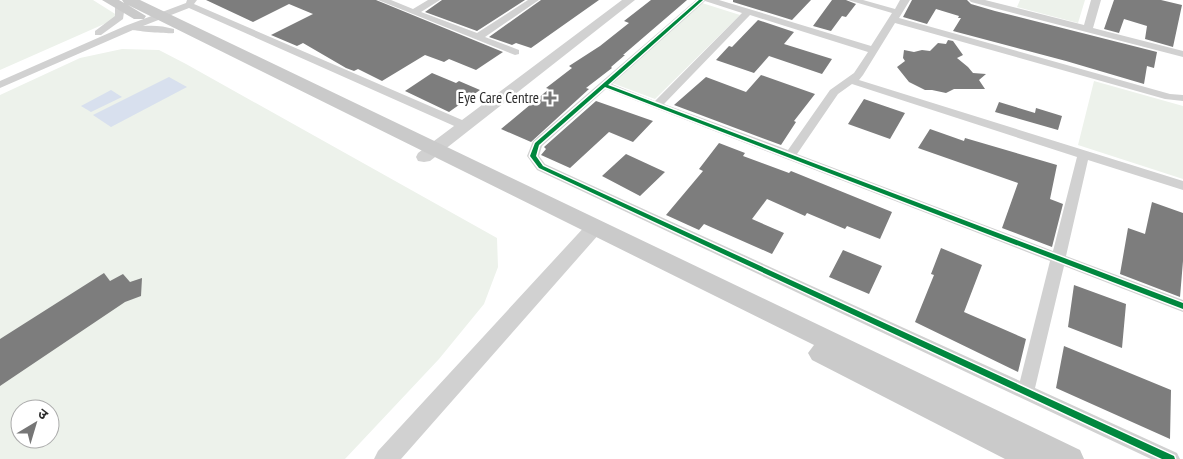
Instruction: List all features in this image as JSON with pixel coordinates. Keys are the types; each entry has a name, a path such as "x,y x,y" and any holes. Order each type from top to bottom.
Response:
{"main road":[{"path":"142,12 591,232 1070,459"},
{"path":"591,232 1032,459"}],"street":[{"path":"384,0 516,52"},
{"path":"414,12 435,0"},
{"path":"478,37 534,0"},
{"path":"429,153 628,0"},
{"path":"701,0 537,144 533,156 541,167 1171,459"},
{"path":"709,0 873,50"},
{"path":"853,0 894,15 1169,97 1183,98"},
{"path":"790,156 834,92 858,75 905,0"},
{"path":"974,0 1007,4 1088,29 1183,54"},
{"path":"1088,29 1096,0"},
{"path":"102,35 120,17 185,1 465,126"},
{"path":"0,85 102,35 142,12"},
{"path":"0,76 102,35 145,28 142,12"},
{"path":"657,105 748,12"},
{"path":"852,81 1183,186"},
{"path":"604,85 1183,306"},
{"path":"1026,391 1084,154"},
{"path":"386,459 591,232"}],"shaded area":[{"path":"0,0 93,0 120,17 0,70"},
{"path":"1020,0 1085,0 1078,23 1017,7"},
{"path":"702,3 740,15 655,99 612,83"},
{"path":"122,49 159,50 497,238 498,267 484,304 439,359 345,459 0,459 0,95 80,58"},
{"path":"169,77 187,87 111,127 93,115"},
{"path":"1094,81 1183,106 1183,179 1078,145"},
{"path":"111,90 122,97 91,112 81,106"}],"building":[{"path":"206,0 376,0 503,52 476,70 449,59 444,62 425,55 382,81 358,69 354,71 346,68 303,43 297,46 271,35 313,14 289,4 253,22"},
{"path":"442,0 525,0 477,31 425,12"},
{"path":"541,0 599,0 531,48 516,43 512,45 489,37"},
{"path":"651,0 687,0 623,55 625,55 612,68 586,88 589,89 531,142 501,129 549,89 546,88 572,68 569,66 600,46 629,23 624,21"},
{"path":"733,0 811,0 792,20 733,2"},
{"path":"832,0 846,0 856,4 846,17 842,16 831,31 813,26"},
{"path":"912,0 967,0 971,4 995,11 1157,52 1154,68 1147,66 1144,84 953,31 961,18 936,9 927,24 903,17"},
{"path":"1114,0 1161,0 1182,5 1173,47 1145,39 1147,26 1124,19 1119,33 1104,29"},
{"path":"758,20 794,32 784,44 832,59 822,74 769,56 754,73 716,60 729,46 732,47"},
{"path":"948,40 953,41 963,55 957,58 973,73 986,74 979,80 985,89 954,89 946,93 925,90 909,82 897,67 905,61 903,58 904,50 914,52 930,51 938,43 946,44"},
{"path":"432,73 480,90 449,112 405,91"},
{"path":"761,75 815,94 794,121 796,122 781,145 674,105 706,77 746,92"},
{"path":"864,99 905,113 890,139 848,124"},
{"path":"596,101 653,121 633,142 609,132 570,168 541,155 546,149 544,147"},
{"path":"999,102 1035,113 1036,108 1062,116 1058,130 995,112"},
{"path":"930,129 964,141 965,138 1057,165 1050,199 1063,204 1052,247 1002,228 1018,183 918,148"},
{"path":"719,143 745,153 743,156 789,173 791,171 892,212 880,239 847,226 845,229 807,213 805,216 767,199 752,219 784,233 772,254 704,224 699,230 666,215 703,171 699,169"},
{"path":"626,154 665,172 640,196 602,176"},
{"path":"1152,202 1183,213 1183,261 1180,297 1120,274 1128,228 1145,234"},
{"path":"941,248 982,265 964,312 1026,339 1018,372 915,322 934,275 931,274"},
{"path":"843,250 882,266 869,294 829,277"},
{"path":"104,273 110,281 123,274 130,282 142,278 141,296 125,302 0,386 0,339"},
{"path":"1074,285 1126,304 1122,348 1068,327"},
{"path":"1064,346 1171,390 1170,439 1056,388"}],"cycle path":[{"path":"701,0 537,144 533,156 541,167 1171,459"},
{"path":"604,85 1183,306"}],"place":[{"name":"Eye Care Centre","path":"550,98"}]}
